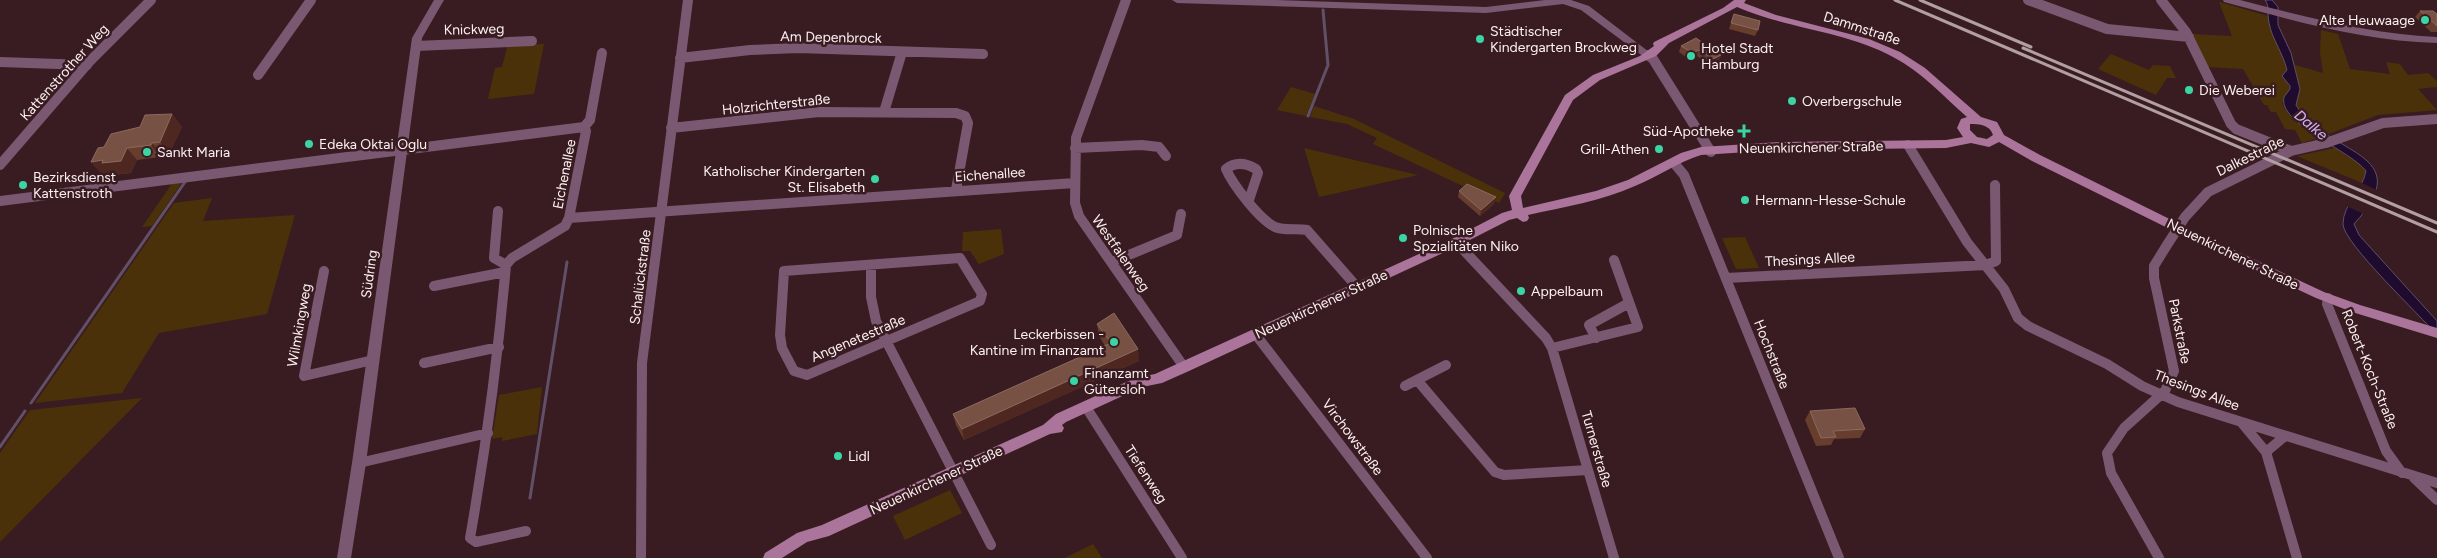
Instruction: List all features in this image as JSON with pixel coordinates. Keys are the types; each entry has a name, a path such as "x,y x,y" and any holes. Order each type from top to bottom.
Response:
{"main road":[{"path":"1521,215 1516,207 1515,196 1564,105 1579,88 1622,66 1630,65 1646,53 1662,46 1664,42 1738,1"},
{"name":"Dammstraße","path":"1738,1 1784,21 1882,48 1920,68 1947,94 1970,128 1994,126 1996,139"},
{"path":"1970,128 1984,143 1996,139"},
{"name":"Neuenkirchener Straße","path":"772,558 811,542 824,531 1048,429 1064,426 1088,410 1144,389 1157,379 1484,228 1521,215 1563,208 1569,203 1632,183 1675,163 1706,156 1710,152 1782,146 1946,144 1970,128"},
{"name":"Neuenkirchener Straße","path":"1996,139 2026,156 2036,158 2178,228 2328,298 2434,332"}],"street":[{"name":"Kattenstrother Weg","path":"0,164 87,65 150,0"},
{"path":"258,75 310,0"},
{"name":"Südring","path":"344,558 416,46 420,32 439,0"},
{"name":"Schalückstraße","path":"641,558 642,363 688,0"},
{"name":"Westfalenweg","path":"1126,0 1076,138 1075,203 1079,216 1184,367"},
{"path":"1177,0 1486,10 1564,0 1584,8 1654,59 1710,152"},
{"path":"2028,0 2107,30 2189,37"},
{"path":"2161,0 2189,37 2231,124 2236,128 2291,151"},
{"path":"2228,0 2373,35 2437,40"},
{"name":"Knickweg","path":"416,46 532,41"},
{"name":"Am Depenbrock","path":"680,58 750,50 798,48 983,54"},
{"path":"884,112 902,52"},
{"path":"584,127 590,120 602,53"},
{"path":"0,62 87,65"},
{"name":"Holzrichterstraße","path":"671,128 819,112 956,113 965,116 968,123 956,190"},
{"name":"Dalkestraße","path":"2178,228 2208,192 2291,151 2326,143 2389,122 2437,119"},
{"name":"Eichenallee","path":"0,201 584,127 586,130 569,218 1075,183"},
{"path":"1075,148 1142,145 1160,147 1166,156"},
{"name":"Thesings Allee","path":"1911,145 1967,242 2004,289 2018,318 2028,326 2107,364 2162,396 2242,423 2437,483"},
{"name":"Hochstraße","path":"1675,163 1684,175 1840,558"},
{"path":"1986,265 1996,261 1995,185"},
{"path":"1249,200 1270,224 1278,228 1307,230 1357,287"},
{"path":"498,211 494,258 505,268"},
{"path":"1112,262 1177,235 1181,214"},
{"path":"434,286 505,268 565,226 569,218"},
{"name":"Parkstraße","path":"2159,558 2111,473 2107,453 2117,435 2162,396 2171,383 2174,371 2154,278 2154,266 2178,228"},
{"name":"Turnerstraße","path":"1456,242 1546,338 1552,348 1614,558"},
{"name":"Angenetestraße","path":"960,258 982,294 980,301 807,375 794,371 782,348 780,335 784,272 871,265 960,258"},
{"path":"1552,348 1638,327 1614,260"},
{"path":"871,265 871,297 876,321 991,545"},
{"name":"Thesings Allee","path":"1726,278 1986,265"},
{"path":"505,268 499,347 488,433 470,538 476,542 526,531"},
{"name":"Wilmkingweg","path":"324,271 304,376 373,360"},
{"name":"Robert-Koch-Straße","path":"2328,298 2327,304 2386,451 2407,474 2437,500"},
{"path":"1596,338 1589,325 1629,303"},
{"name":"Virchowstraße","path":"1256,334 1427,558"},
{"path":"424,362 499,347"},
{"path":"1405,386 1446,365"},
{"path":"1417,380 1494,472 1504,475 1588,470"},
{"name":"Tiefenweg","path":"1088,410 1182,558"},
{"path":"2242,423 2266,452 2297,558"},
{"path":"359,462 488,433"},
{"path":"2266,452 2285,436"},
{"name":"Robert-Koch-Straße","path":"2372,463 2386,451"}],"shaded area":[{"path":"2219,2 2268,16 2271,30 2287,70 2282,76 2290,89 2282,103 2293,118 2318,138 2302,143 2295,130 2285,129 2276,112 2271,112 2267,105 2264,105 2243,69 2207,67 2191,34 2232,36"},
{"path":"2321,30 2338,34 2350,69 2390,74 2386,62 2400,64 2408,75 2428,73 2437,81 2437,87 2418,89 2437,110 2378,115 2326,135 2309,123 2296,105 2300,89 2296,78 2295,65 2323,73 2320,53"},
{"path":"508,44 544,44 534,94 488,99 495,68 502,67"},
{"path":"2111,54 2149,70 2153,65 2170,66 2176,78 2167,78 2156,95 2098,69"},
{"path":"1291,87 1315,94 1306,116 1277,110"},
{"path":"1314,106 1354,119 1505,193 1499,203 1373,144 1377,138 1347,124 1310,117"},
{"path":"1304,148 1418,175 1319,197"},
{"path":"2335,148 2361,165 2366,171 2362,183 2297,156"},
{"path":"183,181 152,226 142,227 173,182"},
{"path":"212,198 203,221 295,215 267,314 159,333 122,393 35,403 174,203"},
{"path":"1001,229 1004,254 979,264 970,251 962,251 963,232"},
{"path":"1745,237 1759,268 1736,269 1722,238"},
{"path":"542,387 537,434 502,441 502,437 492,439 499,395"},
{"path":"142,398 0,542 0,453 30,410"},
{"path":"950,490 962,513 905,540 893,516"},
{"path":"1093,544 1102,558 1065,558"}],"water":[{"name":"Dalke","path":"2265,0 2272,0 2278,7 2278,25 2291,53 2300,89 2296,105 2310,122 2361,156 2373,168 2377,182 2372,200 2354,224 2359,235 2437,321 2437,335 2384,280 2355,247 2346,233 2343,224 2346,210 2366,171 2346,154 2303,127 2285,107 2284,97 2290,86 2282,76 2287,70 2270,29"}],"pier":[{"path":"2359,182 2380,191 2366,215 2346,206"}],"building":[{"path":"2420,11 2433,11 2437,14 2437,26"},
{"path":"1734,14 1760,21 1758,30 1731,23"},
{"path":"1696,38 1721,55 1713,59 1699,50 1693,53 1681,46"},
{"path":"172,114 160,142 127,148 121,161 102,163 103,160 91,162 98,148 104,147 111,134 140,127 145,115"},
{"path":"1467,184 1496,197 1481,210 1459,191"},
{"path":"1114,313 1138,349 962,429 953,414 1111,343 1097,324"},
{"path":"1855,408 1865,429 1833,431 1836,437 1821,438 1810,411"}],"waterway":[{"path":"1308,116 1328,65 1323,10"},
{"path":"31,403 185,182"},
{"path":"530,498 567,262"},
{"path":"0,447 25,411"}],"railway":[{"path":"1895,0 2437,232"},
{"path":"1920,0 2031,47"},
{"path":"2023,48 2437,223"}],"place":[{"name":"Alte Heuwaage","path":"2425,20"},
{"name":"Städtischer Kindergarten Brockweg","path":"1480,39"},
{"name":"Hotel Stadt Hamburg","path":"1691,56"},
{"name":"Die Weberei","path":"2189,90"},
{"name":"Overbergschule","path":"1792,101"},
{"name":"Süd-Apotheke","path":"1744,131"},
{"name":"Edeka Oktai Oglu","path":"309,144"},
{"name":"Grill-Athen","path":"1659,149"},
{"name":"Sankt Maria","path":"147,152"},
{"name":"Katholischer Kindergarten St. Elisabeth","path":"875,179"},
{"name":"Bezirksdienst Kattenstroth","path":"23,185"},
{"name":"Hermann-Hesse-Schule","path":"1745,200"},
{"name":"Polnische Spzialitäten Niko","path":"1403,238"},
{"name":"Appelbaum","path":"1521,291"},
{"name":"Leckerbissen - Kantine im Finanzamt","path":"1114,342"},
{"name":"Finanzamt Gütersloh","path":"1074,381"},
{"name":"Lidl","path":"838,456"}]}
